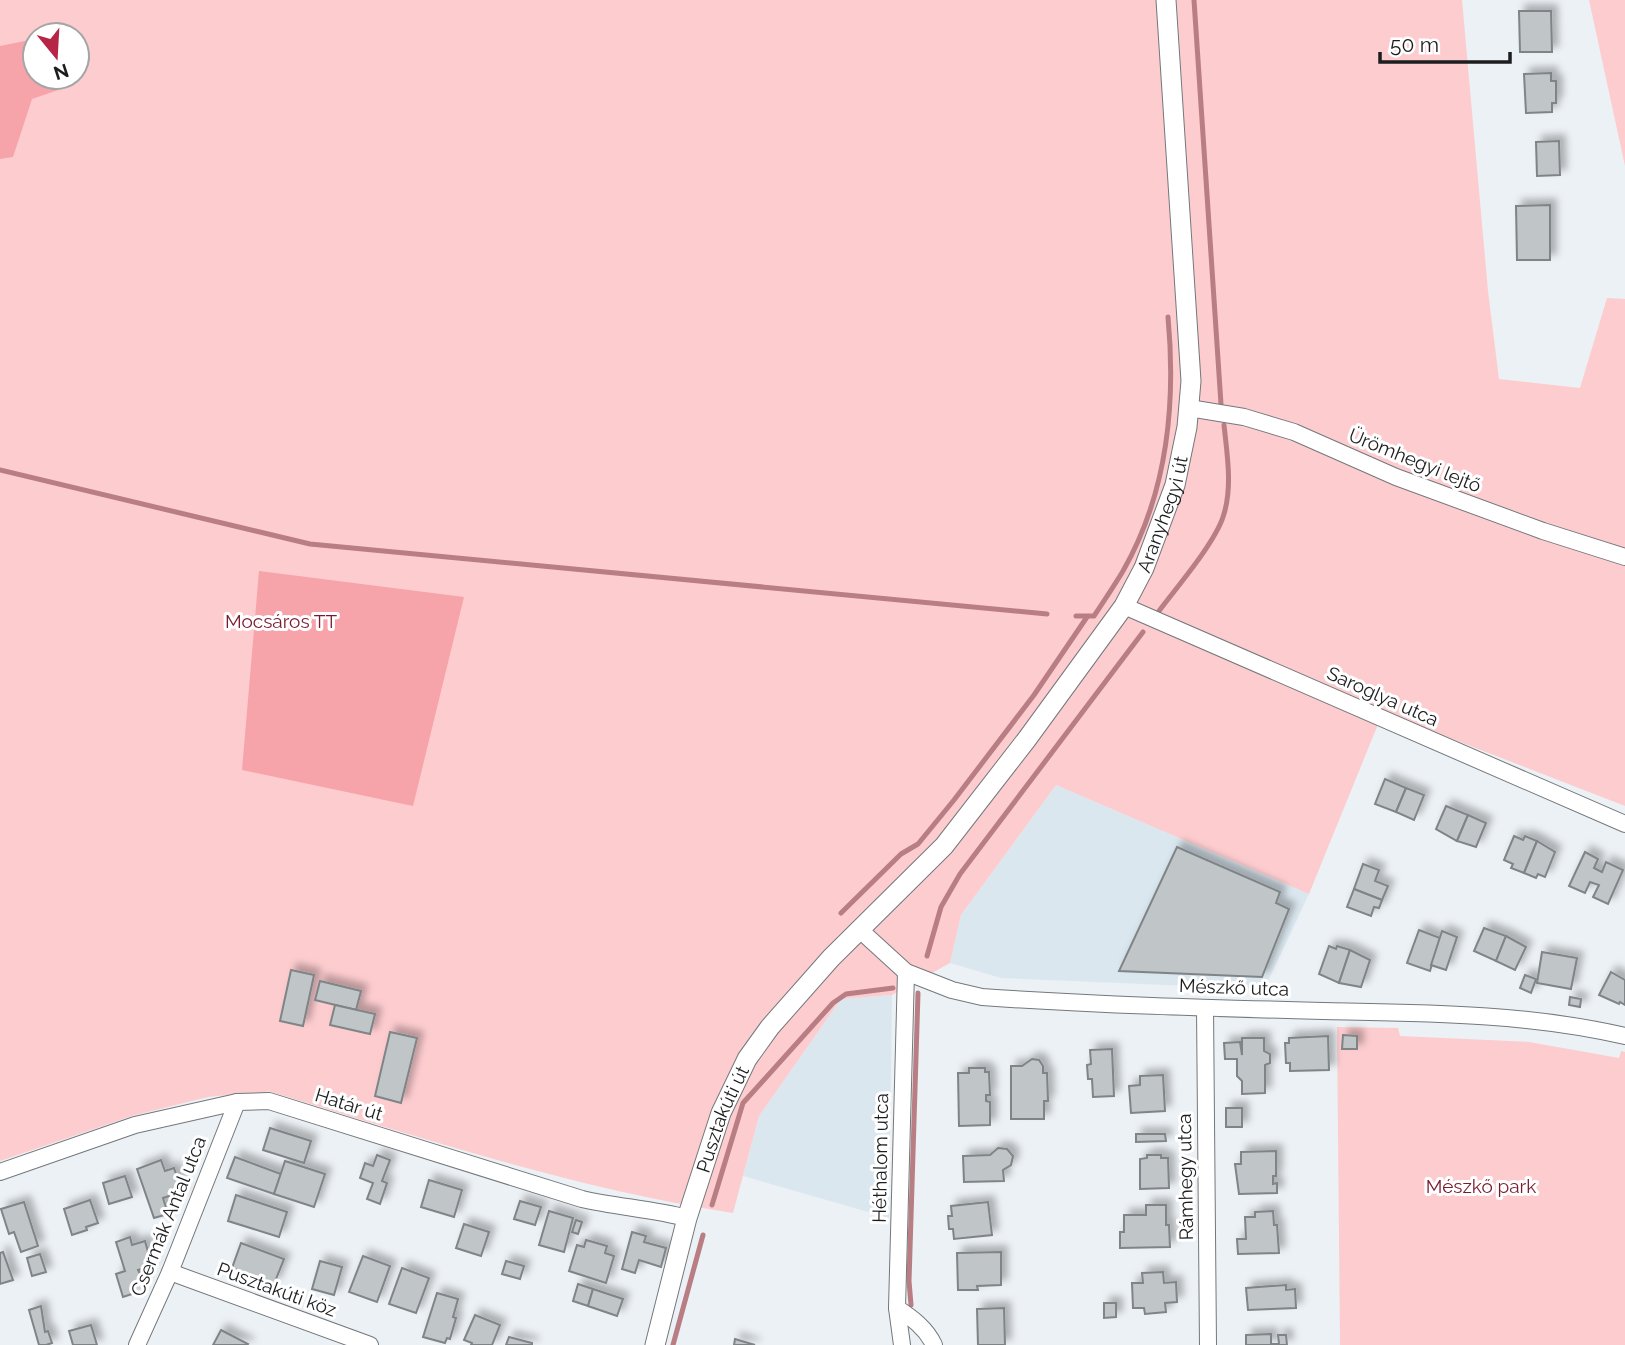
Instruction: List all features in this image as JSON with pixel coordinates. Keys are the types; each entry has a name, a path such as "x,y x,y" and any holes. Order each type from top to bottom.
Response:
{"street":[{"name":"Aranyhegyi út","path":"860,930 944,846 1124,606 1144,568 1168,507 1181,464 1189,408 1190,354 1166,0"},
{"name":"Ürömhegyi lejtő","path":"1189,408 1244,417 1294,432 1396,477 1543,531 1625,556"},
{"name":"Saroglya utca","path":"1124,606 1625,824"},
{"name":"Mészkő utca","path":"860,930 906,972 952,990 982,997 1205,1008 1500,1017 1550,1021 1625,1036"},
{"name":"Pusztakúti út","path":"655,1345 687,1218 721,1113 747,1059 810,980 860,930"},
{"name":"Héthalom utca","path":"902,1345 897,1308 906,972"},
{"name":"Rámhegy utca","path":"1205,1008 1208,1345"},
{"name":"Határ út","path":"0,1172 135,1125 237,1102 269,1101 582,1199 615,1207 653,1209 687,1218"},
{"name":"Csermák Antal utca","path":"137,1345 170,1272 237,1102"},
{"name":"Pusztakúti köz","path":"170,1272 370,1345"},
{"path":"897,1308 915,1320 934,1345"}],"shaded area":[{"path":"1056,785 1309,894 1264,989 1001,978 950,963 961,915"},
{"path":"892,995 889,1218 743,1176 759,1116 841,999"}],"green space":[{"name":"Mocsáros TT","path":"0,0 1462,0 1488,291 1499,379 1580,388 1607,298 1625,299 1625,806 1383,712 1309,894 1056,785 961,915 950,963 892,995 841,999 759,1116 733,1213 673,1203 556,1176 268,1091 269,1101 237,1094 208,1097 132,1116 0,1161"},
{"path":"1589,0 1625,0 1625,166"},
{"path":"21,42 21,91 55,91 32,99 13,157 0,159 0,46"},
{"name":"Mocsáros TT","path":"259,571 464,597 413,806 242,770"},
{"name":"Mészkő park","path":"1337,1027 1398,1028 1400,1036 1529,1042 1619,1058 1621,1051 1625,1052 1625,1345 1340,1345"}],"building":[{"path":"1519,11 1551,11 1552,52 1520,52"},
{"path":"1551,73 1551,81 1556,81 1556,103 1552,103 1552,112 1526,113 1524,74"},
{"path":"1559,141 1560,175 1537,176 1536,142"},
{"path":"1550,205 1550,260 1517,260 1516,206"},
{"path":"1385,779 1406,788 1396,812 1375,804"},
{"path":"1406,788 1424,795 1414,820 1396,812"},
{"path":"1446,806 1468,815 1457,841 1436,829"},
{"path":"1468,815 1486,823 1476,847 1457,841"},
{"path":"1514,836 1523,840 1525,836 1537,841 1524,873 1511,868 1513,864 1504,860"},
{"path":"1537,841 1555,852 1545,877 1538,874 1536,878 1524,873"},
{"path":"1177,847 1280,892 1276,903 1289,909 1262,977 1119,971"},
{"path":"1585,852 1598,859 1594,868 1602,872 1606,862 1623,870 1608,904 1593,897 1599,885 1590,882 1585,893 1569,886"},
{"path":"1363,864 1379,870 1375,881 1388,886 1382,900 1354,889"},
{"path":"1354,889 1382,900 1379,908 1374,907 1371,916 1347,907"},
{"path":"1484,928 1506,936 1496,961 1474,951"},
{"path":"1419,930 1440,938 1430,971 1407,963"},
{"path":"1442,931 1457,937 1446,970 1431,965"},
{"path":"1506,936 1526,947 1515,970 1496,961"},
{"path":"1329,946 1350,950 1339,983 1319,974"},
{"path":"1350,950 1370,960 1361,987 1339,983"},
{"path":"1542,952 1577,958 1571,989 1537,983"},
{"path":"291,970 314,975 303,1026 280,1021"},
{"path":"1611,972 1625,980 1625,1005 1599,995"},
{"path":"1525,975 1536,979 1531,993 1520,988"},
{"path":"320,981 361,991 356,1010 315,1000"},
{"path":"1570,997 1581,999 1580,1007 1569,1005"},
{"path":"335,1005 375,1014 370,1034 330,1025"},
{"path":"390,1032 417,1038 401,1103 375,1096"},
{"path":"1343,1035 1357,1036 1357,1049 1342,1049"},
{"path":"1328,1036 1329,1070 1290,1071 1290,1063 1286,1063 1285,1043 1289,1043 1289,1038"},
{"path":"1242,1038 1264,1038 1264,1051 1270,1054 1270,1063 1265,1065 1265,1093 1242,1094 1242,1081 1237,1076 1237,1059 1225,1059 1224,1043 1240,1042 1242,1055"},
{"path":"1112,1049 1114,1096 1093,1097 1092,1079 1088,1079 1087,1065 1091,1064 1090,1050"},
{"path":"1032,1059 1039,1060 1043,1073 1047,1073 1048,1101 1044,1101 1044,1119 1011,1119 1011,1066 1022,1066"},
{"path":"969,1068 985,1068 985,1072 989,1072 990,1095 986,1095 986,1101 990,1102 990,1125 959,1126 958,1073 969,1073"},
{"path":"1163,1075 1165,1111 1131,1113 1129,1086 1140,1085 1140,1076"},
{"path":"1226,1108 1242,1108 1242,1127 1226,1127"},
{"path":"270,1128 311,1141 304,1163 263,1150"},
{"path":"1136,1134 1165,1134 1166,1141 1136,1142"},
{"path":"998,1148 1007,1149 1013,1156 1011,1165 1003,1170 1004,1181 964,1182 963,1156 990,1155"},
{"path":"1276,1151 1276,1176 1273,1176 1273,1184 1277,1183 1277,1193 1239,1194 1235,1164 1241,1164 1241,1152"},
{"path":"377,1155 390,1160 382,1181 387,1183 380,1204 367,1199 373,1183 360,1178 365,1163 373,1166"},
{"path":"1147,1155 1168,1158 1169,1188 1140,1189 1140,1159 1147,1158"},
{"path":"235,1157 281,1174 274,1194 227,1178"},
{"path":"161,1160 165,1171 174,1168 182,1192 163,1198 168,1214 154,1218 137,1169"},
{"path":"285,1161 325,1174 314,1207 274,1194"},
{"path":"125,1176 132,1197 109,1204 103,1183"},
{"path":"429,1180 462,1190 454,1217 421,1207"},
{"path":"236,1195 287,1212 279,1237 228,1221"},
{"path":"90,1200 98,1223 72,1235 64,1209"},
{"path":"520,1201 541,1207 535,1225 514,1219"},
{"path":"24,1202 38,1246 21,1252 14,1232 9,1234 1,1209"},
{"path":"988,1202 992,1235 954,1239 953,1229 949,1229 948,1216 952,1216 951,1206"},
{"path":"1146,1205 1166,1205 1170,1247 1120,1248 1124,1215 1146,1215"},
{"path":"549,1211 573,1218 564,1252 539,1245"},
{"path":"1273,1211 1279,1253 1238,1254 1237,1239 1246,1239 1245,1217 1255,1217 1255,1212"},
{"path":"576,1220 582,1222 578,1234 572,1232"},
{"path":"464,1224 489,1232 481,1256 456,1248"},
{"path":"632,1232 646,1236 644,1242 666,1248 661,1267 639,1260 635,1273 622,1269"},
{"path":"130,1237 132,1245 145,1241 152,1266 138,1270 144,1282 133,1285 135,1293 123,1297 116,1274 125,1271 116,1242"},
{"path":"586,1240 607,1246 605,1253 614,1256 606,1283 569,1271 577,1245 584,1247"},
{"path":"241,1243 284,1259 274,1284 232,1268"},
{"path":"3,1252 13,1280 0,1284 0,1253"},
{"path":"1001,1252 1001,1285 977,1286 978,1290 958,1290 957,1253"},
{"path":"40,1254 46,1272 32,1276 27,1258"},
{"path":"363,1256 390,1266 377,1302 349,1292"},
{"path":"320,1261 342,1267 334,1295 312,1289"},
{"path":"506,1261 524,1266 520,1279 502,1274"},
{"path":"402,1268 429,1278 416,1313 389,1304"},
{"path":"1163,1272 1164,1283 1176,1282 1177,1302 1165,1303 1166,1312 1145,1314 1144,1308 1133,1308 1132,1283 1143,1283 1142,1273"},
{"path":"578,1284 593,1289 588,1306 573,1301"},
{"path":"1286,1285 1286,1290 1295,1289 1296,1308 1248,1310 1246,1288"},
{"path":"593,1289 623,1299 617,1316 588,1306"},
{"path":"437,1293 458,1299 450,1339 447,1338 445,1343 423,1337"},
{"path":"1104,1303 1116,1303 1116,1317 1104,1318"},
{"path":"41,1306 45,1332 48,1331 52,1343 46,1345 39,1345 29,1310"},
{"path":"1004,1308 1005,1345 978,1345 977,1309"},
{"path":"475,1315 500,1325 492,1345 471,1345 472,1343 464,1340"},
{"path":"91,1325 97,1345 73,1345 69,1331"},
{"path":"221,1330 248,1344 213,1345"},
{"path":"1271,1334 1271,1344 1279,1344 1278,1335 1286,1335 1287,1345 1246,1345 1246,1335"},
{"path":"509,1337 532,1343 532,1345 506,1345"},
{"path":"735,1339 755,1345 734,1345"}],"waterway":[{"path":"1194,0 1221,404"},
{"path":"1076,616 1094,616 1123,571 1150,511 1159,479 1169,415 1171,382 1168,317"},
{"path":"1159,611 1204,552 1223,517 1229,483 1224,425"},
{"path":"0,470 310,544 1047,614"},
{"path":"841,913 901,854 918,844 1034,695 1087,617"},
{"path":"927,956 941,907 960,874 1143,632"},
{"path":"712,1205 743,1103 833,1003 846,994 893,988"},
{"path":"911,1305 909,1281 918,993"},
{"path":"673,1345 703,1235"}]}
